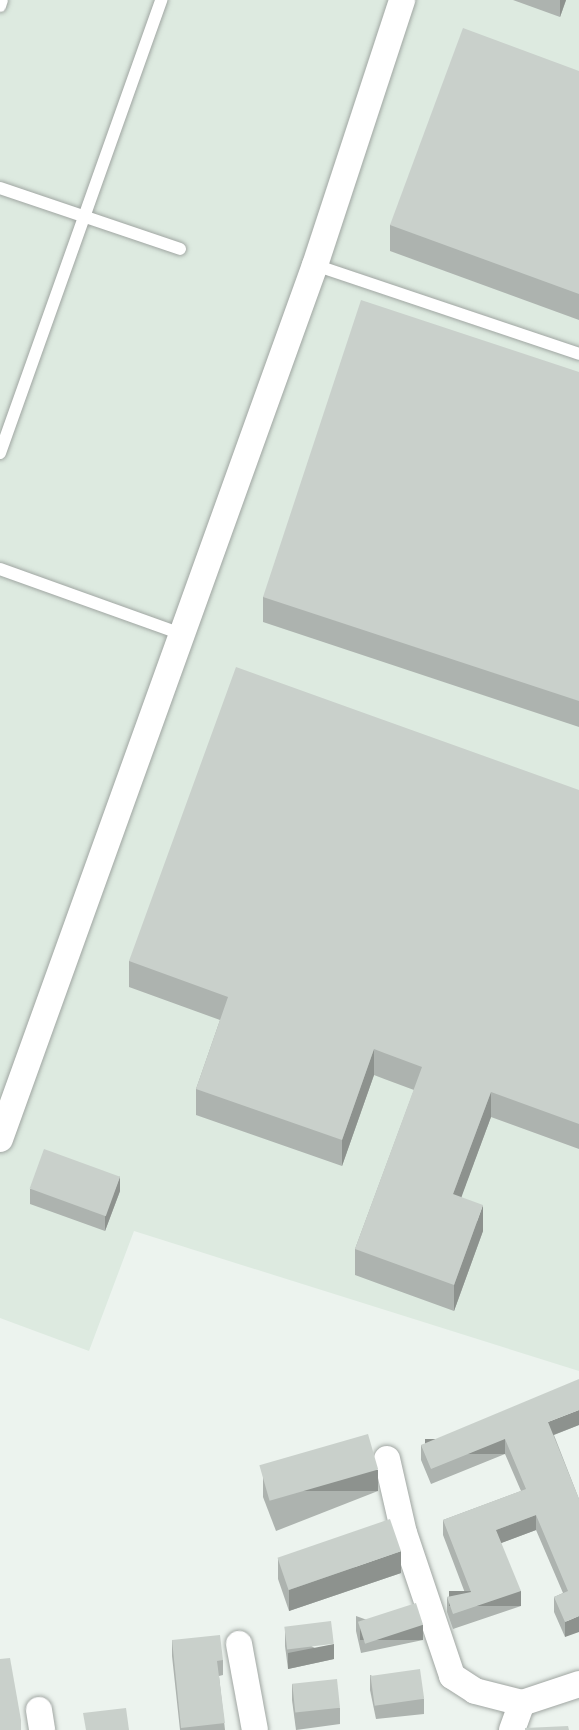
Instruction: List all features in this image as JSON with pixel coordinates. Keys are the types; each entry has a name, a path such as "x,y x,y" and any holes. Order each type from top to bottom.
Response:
{"street":[{"path":"0,1139 315,265 396,2"},
{"path":"387,1459 404,1533 452,1676 475,1691 522,1703 579,1684"},
{"path":"239,1644 255,1730"},
{"path":"512,1730 522,1703"}],"lane":[{"path":"0,6 2,0"},
{"path":"0,453 81,216 161,0"},
{"path":"0,188 180,249"},
{"path":"315,265 579,355"},
{"path":"0,569 182,634"}],"shaded area":[{"path":"0,0 579,0 579,1371 134,1231 89,1351 0,1318"}],"building":[{"path":"463,28 579,71 579,294 390,225"},
{"path":"361,300 579,372 579,701 263,597"},
{"path":"236,667 579,790 579,1124 491,1092 453,1194 483,1205 454,1285 355,1249 422,1067 374,1049 342,1140 196,1089 228,997 129,961"},
{"path":"44,1149 120,1177 106,1216 30,1188"},
{"path":"579,1379 579,1410 548,1422 579,1499 579,1616 565,1622 554,1597 568,1591 536,1515 496,1530 521,1591 453,1614 447,1597 471,1592 443,1520 526,1489 505,1439 431,1469 421,1445"},
{"path":"368,1434 378,1470 270,1501 259,1465"},
{"path":"390,1519 401,1551 289,1590 277,1558"},
{"path":"416,1603 423,1625 365,1644 358,1622"},
{"path":"331,1621 334,1644 287,1650 284,1627"},
{"path":"220,1635 223,1660 217,1661 225,1723 181,1728 172,1640"},
{"path":"10,1658 21,1730 0,1730 0,1659"},
{"path":"420,1669 424,1699 375,1706 370,1676"},
{"path":"337,1679 340,1708 295,1713 292,1684"},
{"path":"126,1708 129,1730 86,1730 83,1713"},
{"path":"568,1726 569,1730 525,1730 525,1728"}]}
